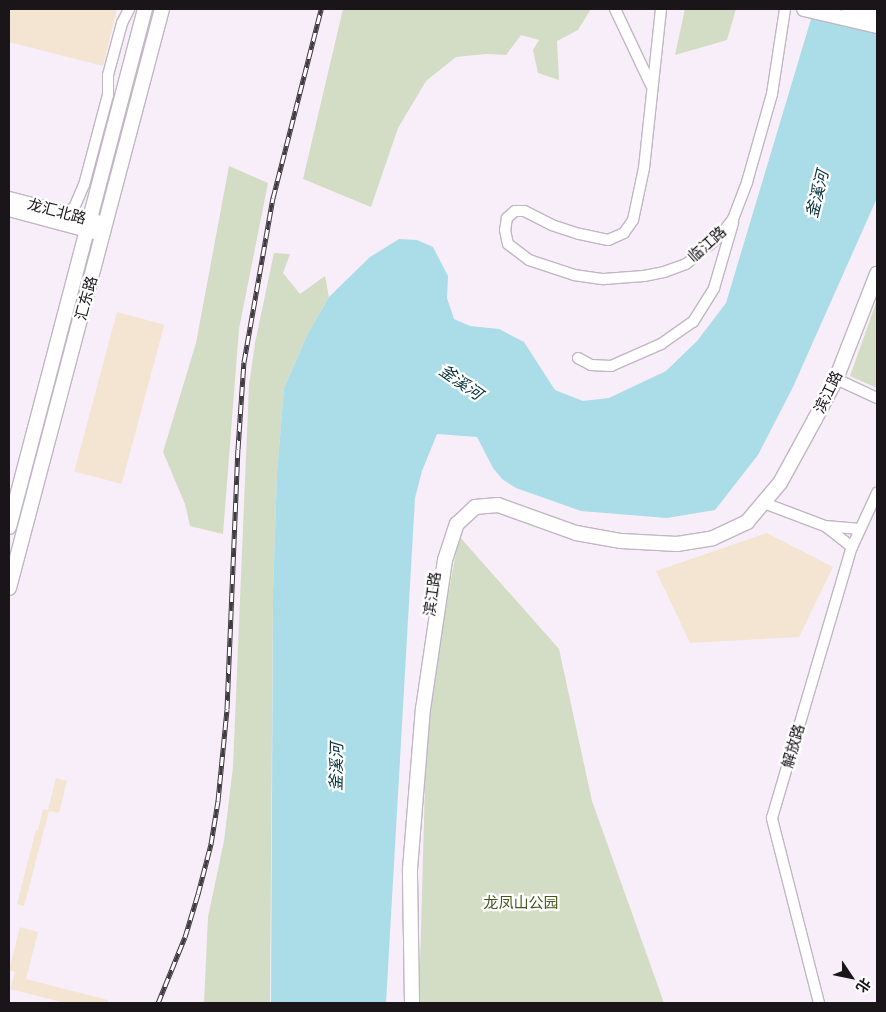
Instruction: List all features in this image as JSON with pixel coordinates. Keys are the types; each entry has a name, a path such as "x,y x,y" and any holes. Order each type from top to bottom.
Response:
{"main road":[{"name":"汇东路","path":"9,527 145,9"},
{"name":"汇东路","path":"9,588 162,9"},
{"path":"804,9 877,26"},
{"path":"848,9 877,16"},
{"name":"龙汇北路","path":"9,199 62,213 89,225"},
{"name":"龙汇北路","path":"9,209 104,229"},
{"name":"滨江路","path":"412,1003 410,869 423,708 445,560 457,524 475,507 498,505 576,533 621,541 677,544 713,538 747,522 780,483 836,379 877,274"},
{"name":"滨江路","path":"406,1003 404,871 416,708 438,557 450,519 472,501 499,498 577,526 617,533 674,536 712,531 764,503"}],"street":[{"path":"62,213 74,208 84,185 108,95 108,75 122,22 128,9"},
{"path":"615,9 652,86"},
{"path":"652,86 662,9"},
{"name":"临江路","path":"652,86 644,168 633,220 624,233 608,240 552,225 524,211 515,211 507,218 506,230 508,244 517,253 529,260 574,275 604,279 651,275 686,264 719,237 733,219 747,182 772,94 785,9"},
{"path":"578,358 591,365 611,366 661,344 693,322 714,288 733,219"},
{"path":"836,379 877,398"},
{"name":"解放路","path":"819,1003 772,818 852,547 877,494"},
{"path":"764,503 825,526 860,529"},
{"path":"825,526 852,547"}],"shaded area":[{"path":"9,9 117,9 103,66 9,42"},
{"path":"117,312 164,325 122,484 74,471"},
{"path":"767,533 833,567 799,637 690,643 656,571"},
{"path":"56,778 67,781 59,813 49,811 24,906 17,904 36,830 38,830 43,809 48,810"},
{"path":"20,927 38,932 26,979 108,1000 108,1003 65,1003 10,989 15,972 9,970"}],"green space":[{"path":"343,9 591,9 578,30 557,41 559,80 538,73 533,50 539,40 521,35 506,55 486,54 456,57 426,81 398,128 371,207 303,179"},
{"path":"685,9 736,9 727,40 675,55"},
{"path":"229,166 268,183 239,329 223,534 190,526 185,504 163,452 196,343"},
{"path":"274,253 290,254 283,273 300,294 325,276 329,297 308,333 284,388 277,473 273,592 270,1003 204,1003 208,917 224,841 233,767 249,385 255,343"},
{"path":"877,300 877,388 850,376"},
{"name":"龙凤山公园","path":"459,536 559,649 592,801 664,1003 419,1003 427,710"}],"water":[{"name":"釜溪河","path":"814,9 877,9 877,198 793,387 758,455 715,510 667,518 581,511 516,488 502,479 493,468 477,437 437,434 422,471 415,498 386,1003 271,1003 273,592 277,473 284,388 308,333 329,297 370,257 399,239 417,240 433,247 448,276 447,298 454,319 470,326 499,329 524,342 555,390 583,401 609,398 666,371 697,341 726,303"}],"railway":[{"path":"158,1003 185,937 211,844 218,801 227,709 238,449 244,362 273,198 321,9"}]}
